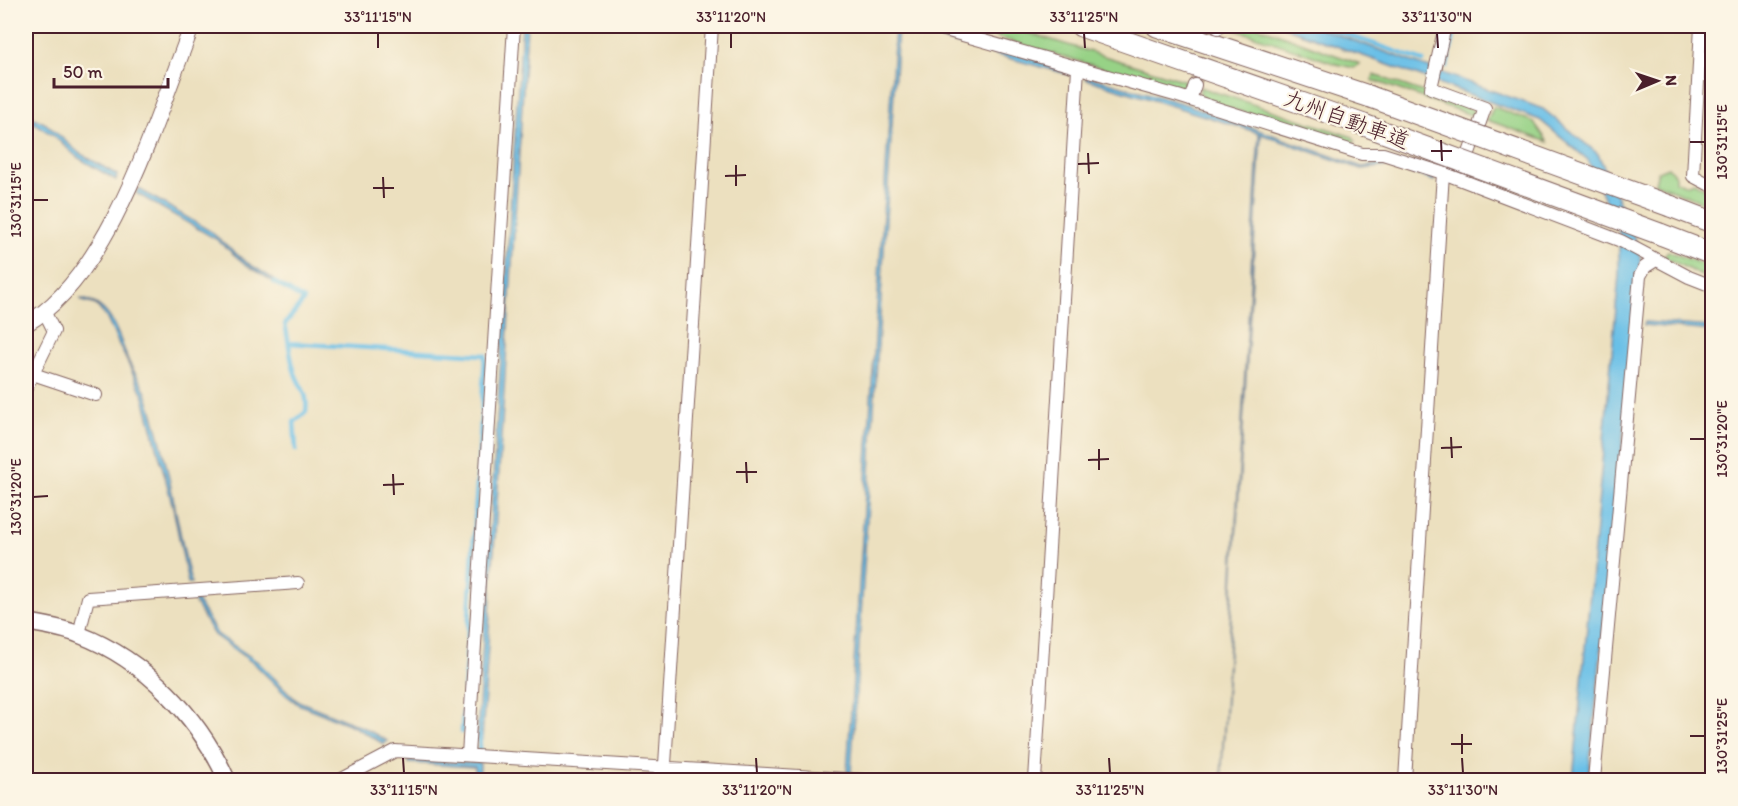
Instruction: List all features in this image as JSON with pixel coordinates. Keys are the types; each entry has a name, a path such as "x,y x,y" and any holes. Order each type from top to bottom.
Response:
{"highway":[{"name":"九州自動車道","path":"1081,26 1364,125 1713,254"},
{"name":"九州自動車道","path":"1157,26 1371,97 1713,222"}],"main road":[{"path":"26,622 79,634 120,655 160,684 192,722 227,780"}],"street":[{"path":"26,324 45,313 76,279 102,241 123,199 192,26"},
{"path":"468,755 514,26"},
{"path":"664,774 712,26"},
{"path":"931,26 1190,100 1362,154 1383,154 1443,173 1621,241 1689,277 1713,286"},
{"path":"1444,26 1431,88 1485,108 1459,180"},
{"path":"1701,26 1693,176 1713,186"},
{"path":"1035,780 1078,68"},
{"path":"1190,100 1195,85"},
{"path":"1405,780 1443,173"},
{"path":"1594,780 1640,276 1646,267 1656,260"},
{"path":"26,388 54,331 45,313"},
{"path":"33,374 96,395"},
{"path":"79,634 88,598 298,583"},
{"path":"340,780 395,751 468,755 664,774 864,780"}],"green space":[{"path":"959,26 1006,26 1189,82 1184,92"},
{"path":"1226,26 1257,26 1360,64 1354,68 1336,64"},
{"path":"1374,75 1472,109 1474,116 1372,80"},
{"path":"1200,87 1353,137 1355,141 1351,147 1205,100 1200,93"},
{"path":"1494,107 1534,122 1548,142 1487,120"},
{"path":"1668,167 1675,175 1675,181 1685,185 1694,182 1712,193 1712,206 1655,183 1658,171"},
{"path":"1668,251 1712,268 1712,281 1664,257"}],"water":[{"path":"522,26 527,26 482,739 477,738"},
{"path":"891,26 911,27 956,36 1071,71 1071,75 898,28 851,773 847,773 895,28"},
{"path":"1281,26 1313,26 1543,109 1598,154 1634,236 1641,260 1588,780 1573,780 1619,275 1619,232 1588,160 1540,120"},
{"path":"1087,76 1188,105 1362,167 1393,163 1434,177 1434,181 1393,166 1361,169 1261,134 1221,780 1259,133 1086,79"},
{"path":"26,114 46,124 79,153 117,175 116,180 77,157 53,135 26,118"},
{"path":"139,189 210,231 246,262 272,278 277,284 245,264 216,239 136,193"},
{"path":"81,299 92,302 107,313 145,391 166,465 191,583 188,583 173,507 144,397 106,317 96,305"},
{"path":"1645,322 1711,327 1712,325 1712,331 1644,325"},
{"path":"196,599 217,634 258,662 296,700 364,728 387,741 384,744 353,726 298,704 256,665 214,635 193,600"},
{"path":"409,760 480,763 479,780 475,780 475,767 409,763"}],"waterway":[{"path":"1323,26 1423,61"},
{"path":"1447,66 1456,26"},
{"path":"274,282 304,300 285,324 294,370 306,401 306,412 294,422 296,450"},
{"path":"289,343 485,355 462,732"},
{"path":"479,756 480,735"}],"tunnel":[{"path":"1195,85 1218,28"}]}
